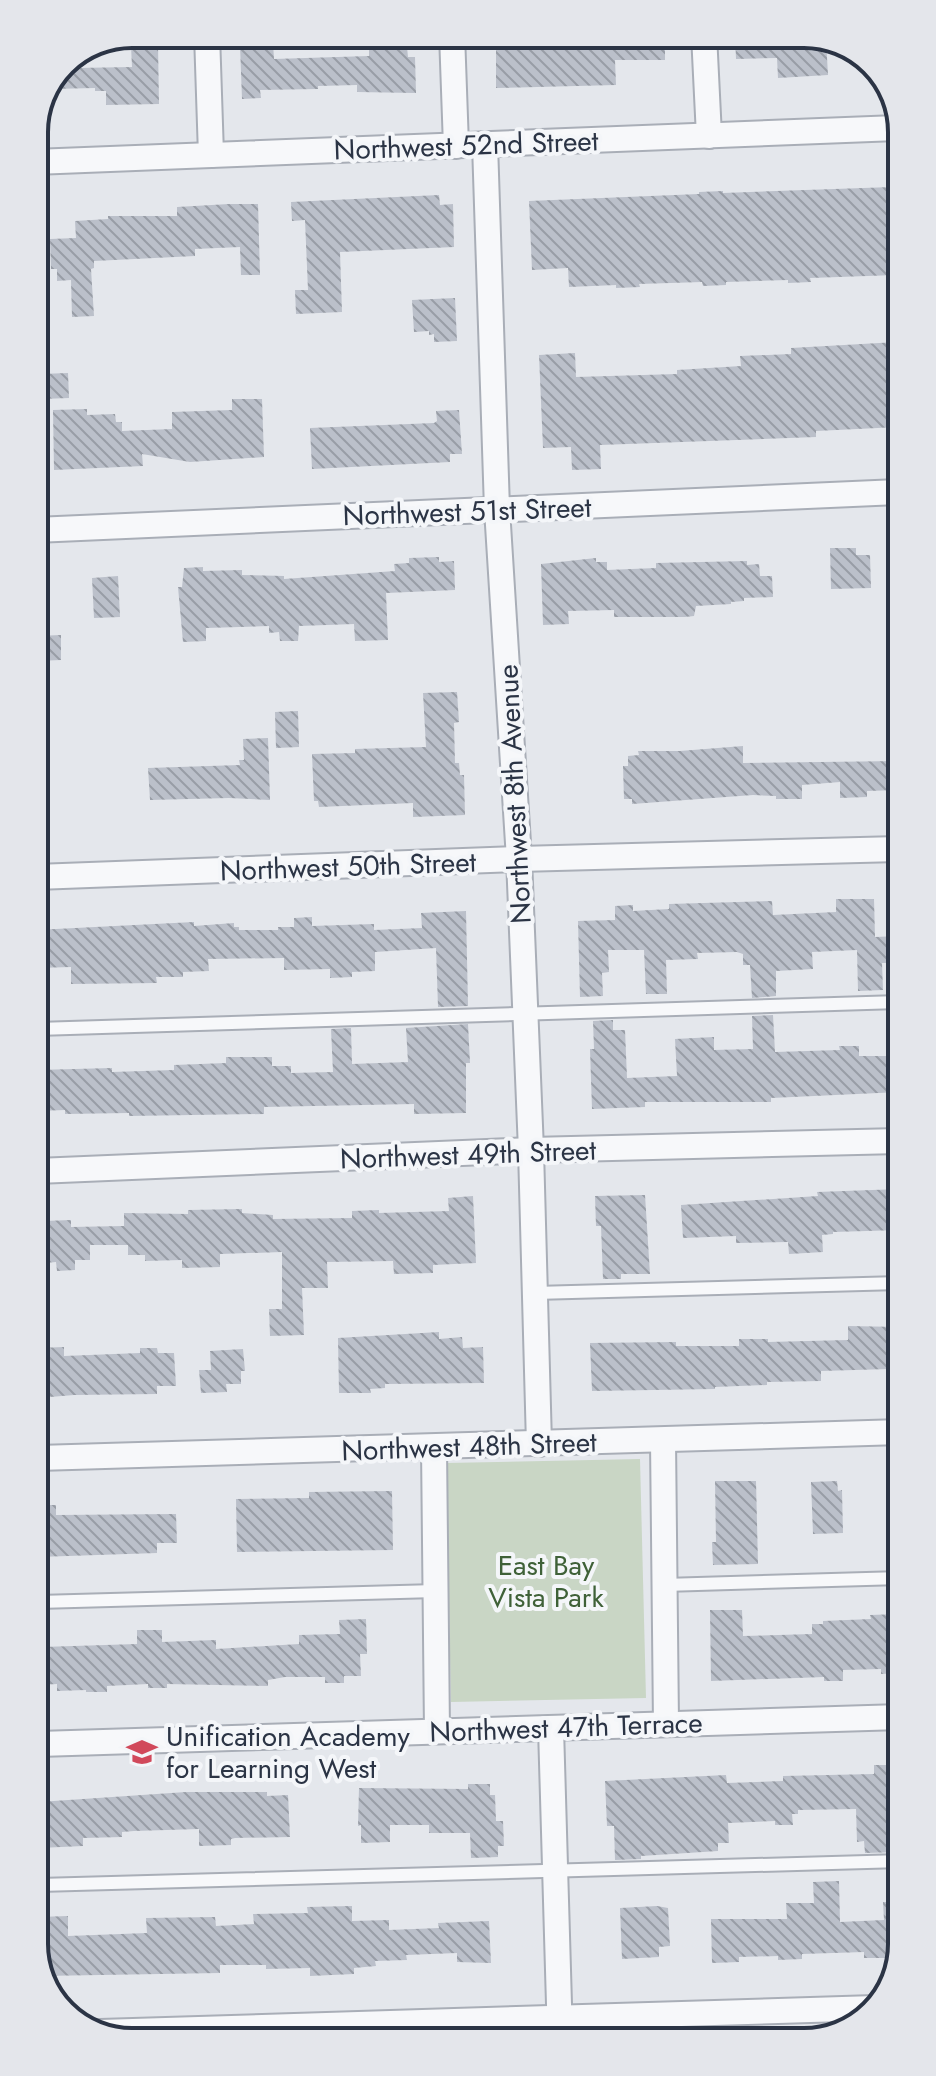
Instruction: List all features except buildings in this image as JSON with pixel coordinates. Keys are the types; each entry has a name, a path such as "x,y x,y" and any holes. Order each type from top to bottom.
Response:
{"street":[{"path":"207,48 211,155"},
{"path":"452,48 456,146"},
{"path":"705,48 709,136"},
{"name":"Northwest 52nd Street","path":"48,161 888,128"},
{"name":"Northwest 8th Avenue","path":"485,144 497,509 519,859 539,1444"},
{"name":"Northwest 51st Street","path":"48,529 888,492"},
{"name":"Northwest 50th Street","path":"48,877 888,849"},
{"name":"Northwest 49th Street","path":"48,1171 531,1150 888,1141"},
{"name":"Northwest 48th Street","path":"48,1458 888,1432"},
{"path":"663,1440 666,1724"},
{"path":"434,1447 437,1731"},
{"name":"Northwest 47th Terrace","path":"48,1744 888,1717"},
{"path":"551,1728 560,2028"},
{"path":"575,2028 857,2009"}],"lane":[{"path":"48,1029 888,1002"},
{"path":"535,1293 888,1283"},
{"path":"664,1585 888,1578"},
{"path":"48,1602 436,1591"},
{"path":"48,1885 888,1861"}],"green space":[{"name":"East Bay Vista Park","path":"640,1459 646,1698 451,1702 446,1463"}],"place":[{"name":"Unification Academy for Learning West","path":"142,1752"}]}
